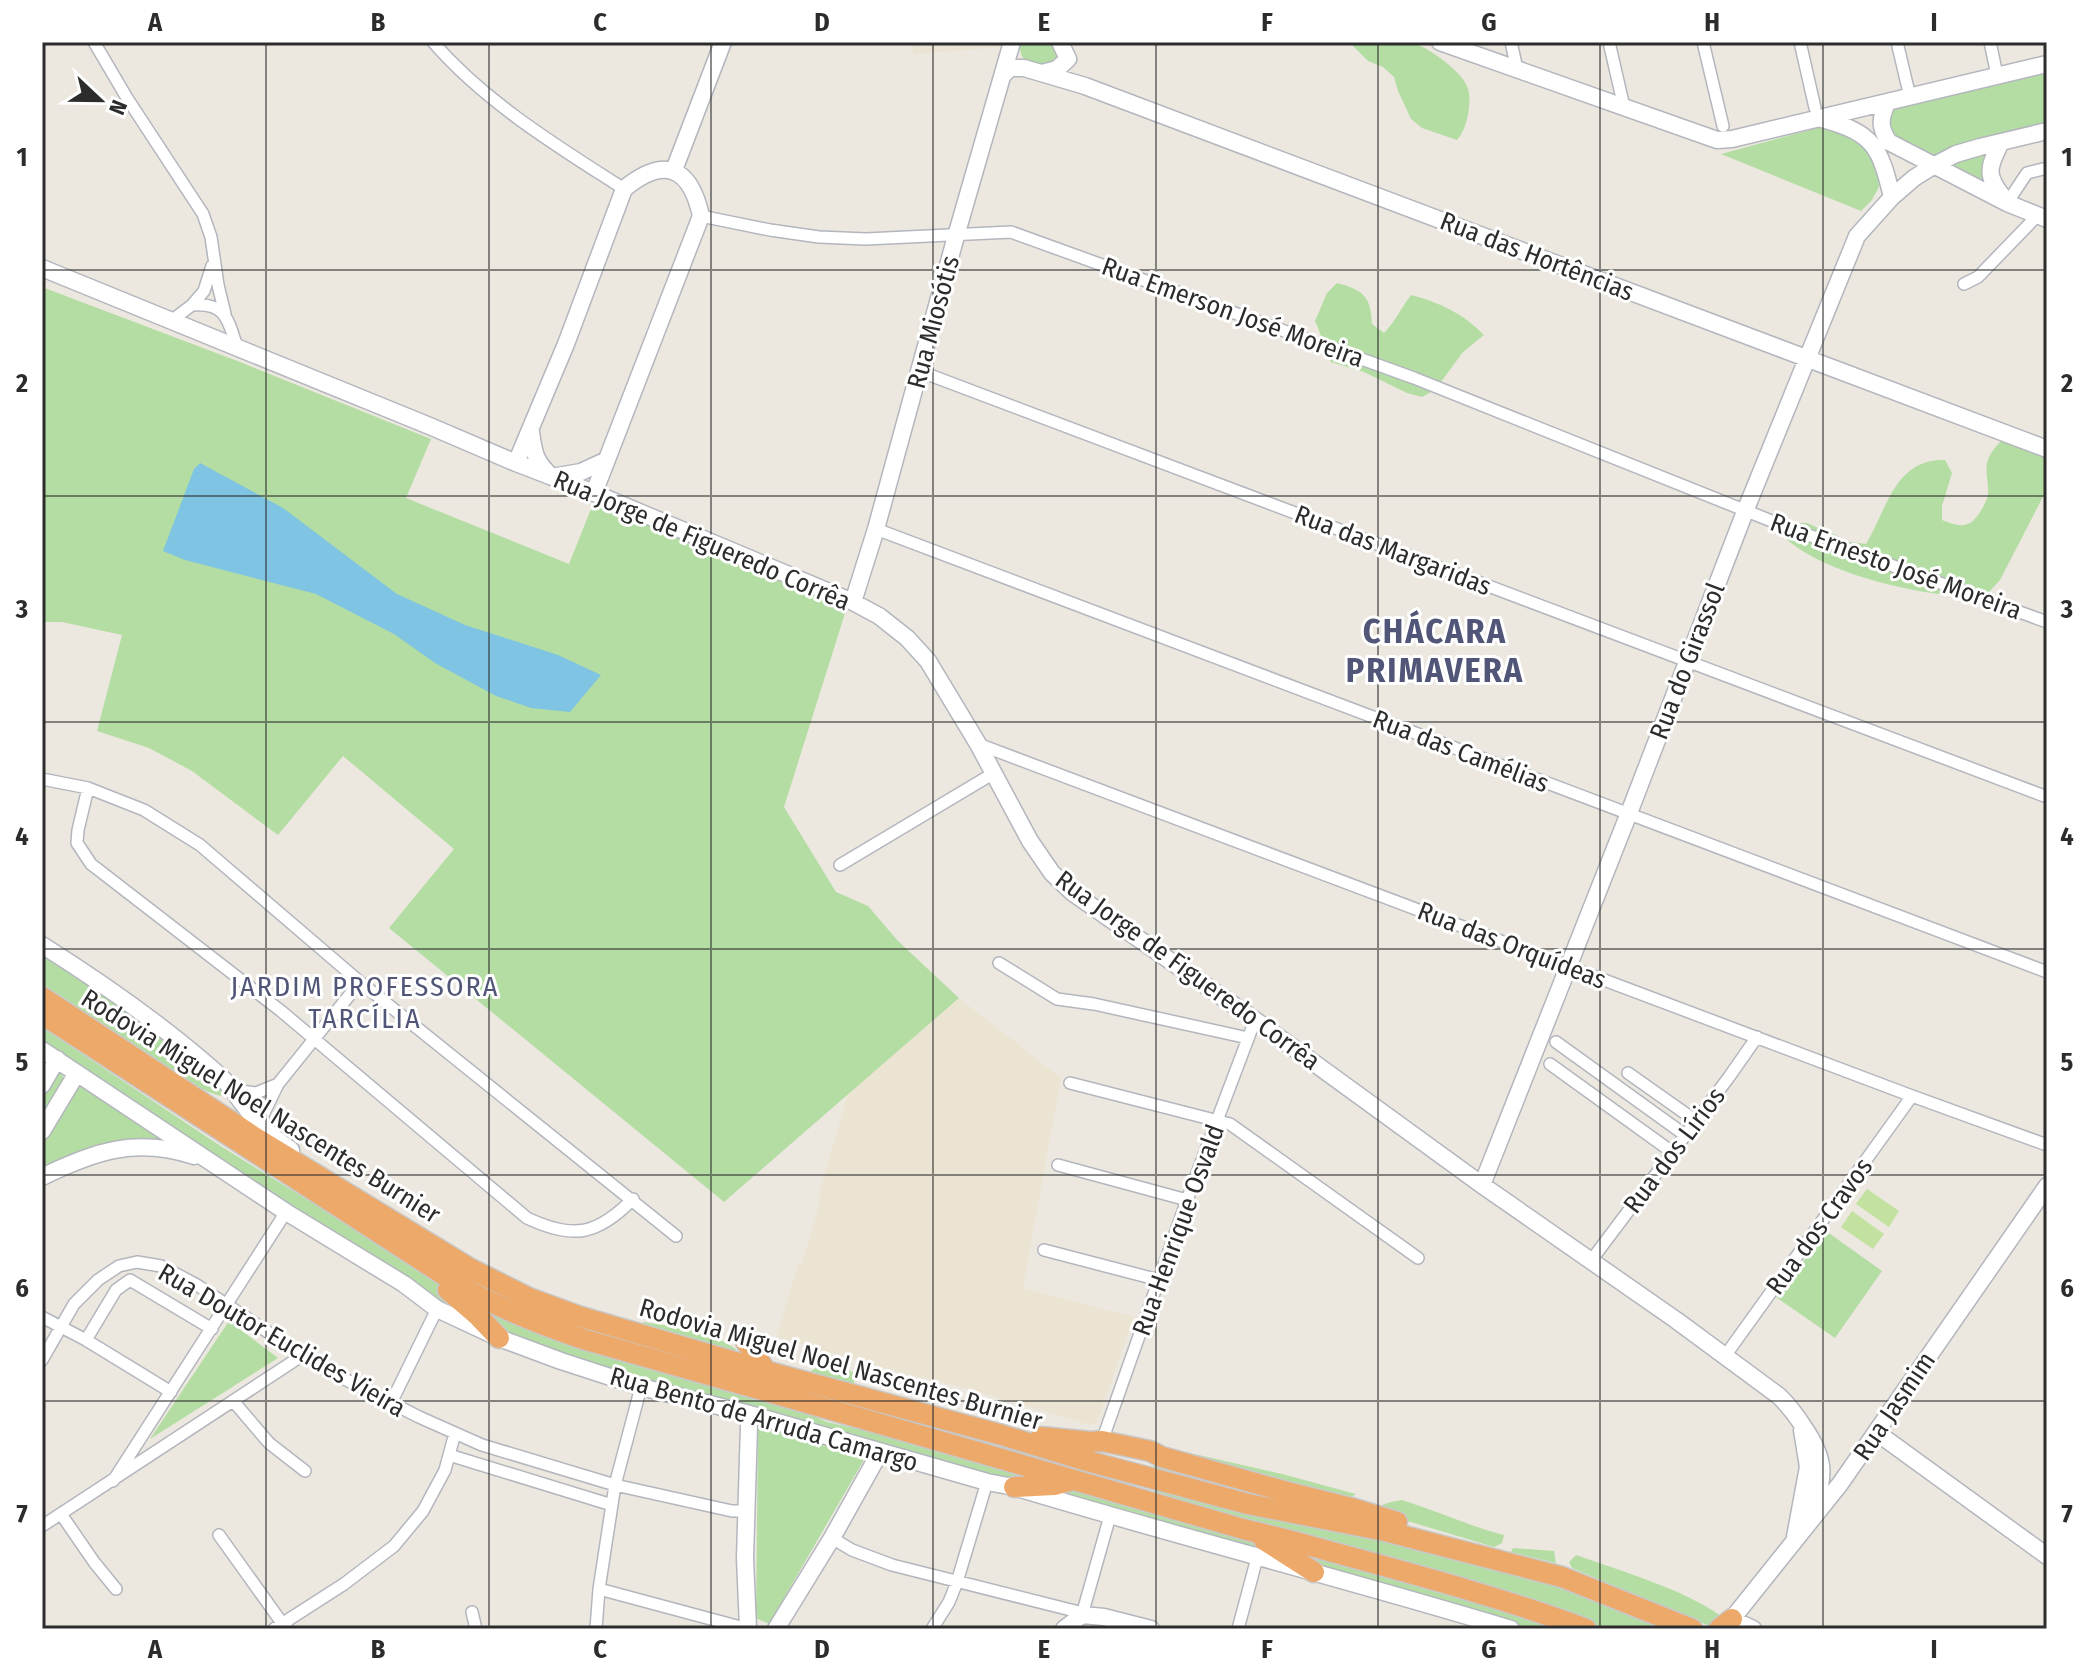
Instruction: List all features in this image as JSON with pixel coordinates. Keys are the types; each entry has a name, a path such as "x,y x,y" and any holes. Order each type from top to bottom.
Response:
{"highway":[{"name":"Rodovia Miguel Noel Nascentes Burnier","path":"42,997 256,1138 471,1269 529,1298 578,1316 766,1371 1080,1459 1248,1504 1385,1531 1503,1560 1562,1577 1693,1628"},
{"name":"Rodovia Miguel Noel Nascentes Burnier","path":"42,1014 490,1303 572,1335 1478,1594 1586,1629"},
{"path":"424,1263 499,1338"},
{"path":"746,1342 766,1371"},
{"path":"1002,1435 1102,1441 1150,1451 1162,1457 1499,1551 1503,1560"},
{"path":"1158,1503 1148,1494 1142,1474 1153,1459 1162,1457"},
{"path":"1014,1487 1054,1485 1076,1479"},
{"path":"1247,1530 1314,1572"}],"street":[{"path":"94,42 203,214 211,237 225,314 237,347"},
{"path":"433,42 476,86 530,127 624,189"},
{"path":"674,170 723,42"},
{"path":"1013,42 1015,50 1033,70"},
{"name":"Rua Miosótis","path":"853,602 1013,42"},
{"path":"1004,74 1010,68 1057,69 1068,59 1060,42"},
{"path":"1440,42 1717,140 1727,133 1818,113 1887,103 2047,64"},
{"path":"1511,42 1517,69"},
{"path":"1609,42 1624,107"},
{"path":"1703,42 1727,133"},
{"path":"1800,42 1818,113 1874,145 1885,167 1892,197"},
{"path":"1897,42 1910,97"},
{"path":"1990,42 1997,75"},
{"name":"Rua das Hortências","path":"1033,70 1172,117 2047,449"},
{"path":"1887,103 1880,118 1880,127 1889,142 2042,218 1978,277 1964,284"},
{"name":"Rua do Girassol","path":"1482,1185 1746,509 1857,236 1892,197 1933,166 1956,154 2047,131"},
{"path":"2001,142 1993,159 1990,177 2007,203"},
{"path":"516,463 624,189 639,177 658,170 674,170 689,181 701,216 594,493"},
{"path":"2007,203 2027,173 2044,171"},
{"name":"Rua Emerson José Moreira","path":"701,216 819,237 866,239 1011,232 1414,378 1746,509"},
{"path":"171,321 204,291 215,258"},
{"name":"Rua Jorge de Figueredo Corrêa","path":"42,268 594,493 853,602 889,623 928,661 978,744 1030,841 1052,873 1073,893 1725,1356 1793,1410 1821,1458 1795,1541"},
{"path":"192,305 212,305 225,314"},
{"name":"Rua das Margaridas","path":"919,371 2047,797"},
{"path":"531,429 535,457 539,466 552,477 581,472 607,460"},
{"name":"Rua Ernesto José Moreira","path":"1746,509 2047,622"},
{"name":"Rua das Camélias","path":"876,529 2047,972"},
{"name":"Rua das Orquídeas","path":"978,744 2047,1145"},
{"path":"840,865 994,773"},
{"path":"42,779 88,788 144,810 200,845 360,982 676,1236"},
{"path":"88,788 77,843 91,864 281,1011 527,1218 561,1230 592,1229 607,1222 633,1199"},
{"path":"42,945 124,998 206,1064 234,1090 243,1105 264,1127 339,1188"},
{"path":"999,963 1061,1000 1107,1006 1248,1038"},
{"path":"264,1127 263,1115 278,1084 360,982"},
{"name":"Rua Henrique Osvald","path":"1102,1441 1187,1200 1255,1020"},
{"name":"Rua dos Lírios","path":"1590,1262 1757,1037"},
{"path":"1556,1042 1685,1135"},
{"name":"Rua Bento de Arruda Camargo","path":"42,1050 286,1212 404,1284 437,1309 499,1338 641,1387 1014,1487 1511,1629"},
{"path":"42,1085 57,1059"},
{"path":"1550,1064 1672,1152"},
{"path":"42,1131 77,1073"},
{"path":"1628,1073 1696,1121"},
{"path":"1070,1083 1230,1124 1418,1258"},
{"path":"234,1090 256,1093 278,1084"},
{"name":"Rua dos Cravos","path":"1725,1356 1912,1096"},
{"path":"42,1177 90,1156 120,1148 145,1146 172,1149 208,1160"},
{"path":"1058,1165 1187,1200"},
{"name":"Rua Jasmim","path":"1725,1624 1753,1595 1840,1484 2047,1186"},
{"path":"113,1481 286,1212"},
{"path":"1044,1250 1159,1280"},
{"name":"Rua Doutor Euclides Vieira","path":"42,1360 74,1304 98,1280 119,1266 137,1262 161,1266 197,1285 319,1366 482,1445 615,1485 716,1508 746,1511"},
{"path":"116,1290 119,1266"},
{"name":"Rua Doutor Euclides Vieira","path":"86,1340 116,1290 130,1280 212,1329"},
{"path":"391,1403 437,1309"},
{"path":"42,1317 171,1392"},
{"path":"42,1526 303,1355"},
{"path":"596,1629 615,1485 641,1387"},
{"path":"234,1402 269,1443 305,1471"},
{"path":"599,1589 748,1629 745,1558 749,1425 746,1413"},
{"path":"1876,1432 2047,1556"},
{"path":"219,1535 281,1627 394,1546 423,1511 445,1470 455,1433"},
{"path":"776,1629 880,1452"},
{"path":"449,1455 612,1505"},
{"path":"1814,1480 1840,1484"},
{"name":"Rua Jorge de Figueredo Corrêa","path":"1812,1518 1814,1480"},
{"path":"932,1629 957,1582 987,1482"},
{"path":"61,1514 116,1589"},
{"path":"1054,1606 1061,1612 1064,1628 1082,1615 1110,1516"},
{"path":"832,1538 852,1550 892,1565 1082,1615 1104,1617 1122,1625 1151,1629"},
{"path":"1238,1629 1257,1558"},
{"path":"1753,1595 1747,1614 1753,1629"},
{"path":"472,1612 476,1629"},
{"path":"1725,1624 1753,1629"}],"shaded area":[{"path":"912,42 1004,42 1003,47 913,54"},
{"path":"959,998 1061,1078 1023,1288 1134,1317 1097,1422 1090,1425 776,1337 799,1263 802,1263 848,1094"}],"green space":[{"path":"1020,42 1051,42 1058,58 1054,65 1025,60"},
{"path":"1349,42 1413,43 1452,67 1469,92 1466,122 1457,140 1422,128 1411,119 1394,77 1383,67 1368,61"},
{"path":"2047,71 2047,129 1937,156 1890,135 1886,113 1893,108"},
{"path":"1828,125 1867,146 1878,173 1879,187 1861,211 1721,154"},
{"path":"1988,153 1985,185 1949,164"},
{"path":"1337,283 1353,288 1364,296 1370,307 1372,324 1384,333 1411,295 1450,310 1484,335 1463,352 1435,390 1422,397 1407,393 1364,372 1331,362 1315,321 1327,293"},
{"path":"42,287 431,439 406,498 569,564 593,504 847,607 784,807 836,892 868,906 898,941 959,998 724,1202 389,928 454,849 343,756 278,835 192,771 149,748 97,731 122,635 62,622 42,622"},
{"path":"2005,437 2033,447 2047,461 2047,489 2000,580 1989,592 1976,599 1900,587 1856,575 1815,558 1783,536 1792,523 1807,523 1851,542 1866,544 1904,476 1915,467 1945,460 1952,473 1942,506 1942,520 1968,524 1986,502 1987,463"},
{"path":"42,952 118,1000 204,1068 230,1097 187,1081 114,1032 105,1031 42,990"},
{"path":"42,1027 219,1145 426,1273 443,1289 455,1310 42,1044"},
{"path":"54,1073 61,1074 65,1079 42,1119 42,1094"},
{"path":"81,1085 189,1149 146,1141 113,1142 81,1152 42,1171 42,1140 68,1093"},
{"path":"1867,1189 1899,1211 1889,1227 1856,1204"},
{"path":"1852,1211 1884,1234 1873,1249 1841,1227"},
{"path":"1826,1231 1882,1271 1835,1338 1776,1297"},
{"path":"486,1307 827,1422 953,1452 986,1465 1047,1478 1004,1481 547,1351 498,1328 487,1318"},
{"path":"229,1321 278,1358 150,1439"},
{"path":"644,1322 704,1334 737,1350 728,1351 640,1325"},
{"path":"824,1364 857,1373 853,1386 807,1373"},
{"path":"758,1423 865,1458 769,1624 756,1618"},
{"path":"1115,1436 1282,1474 1356,1494 1346,1501"},
{"path":"1157,1463 1333,1514 1152,1471"},
{"path":"1074,1487 1251,1538 1288,1560 1058,1496 1064,1489"},
{"path":"1153,1487 1398,1539 1563,1587 1669,1629 1607,1629 1159,1494"},
{"path":"1402,1500 1504,1535 1502,1543 1494,1547 1374,1511 1387,1503"},
{"path":"1283,1546 1386,1573 1564,1629 1525,1629 1318,1568"},
{"path":"1513,1548 1554,1551 1556,1563 1511,1552"},
{"path":"1576,1555 1689,1597 1721,1616 1718,1625 1707,1625 1572,1568 1569,1562"}],"water":[{"path":"200,463 283,508 397,594 465,625 558,655 601,675 570,712 531,708 496,696 435,663 394,634 316,594 185,560 163,551 194,469"}],"district":[{"name":"CHÁCARA PRIMAVERA","path":"1435,650"},
{"name":"JARDIM PROFESSORA TARCÍLIA","path":"365,1002"}]}
